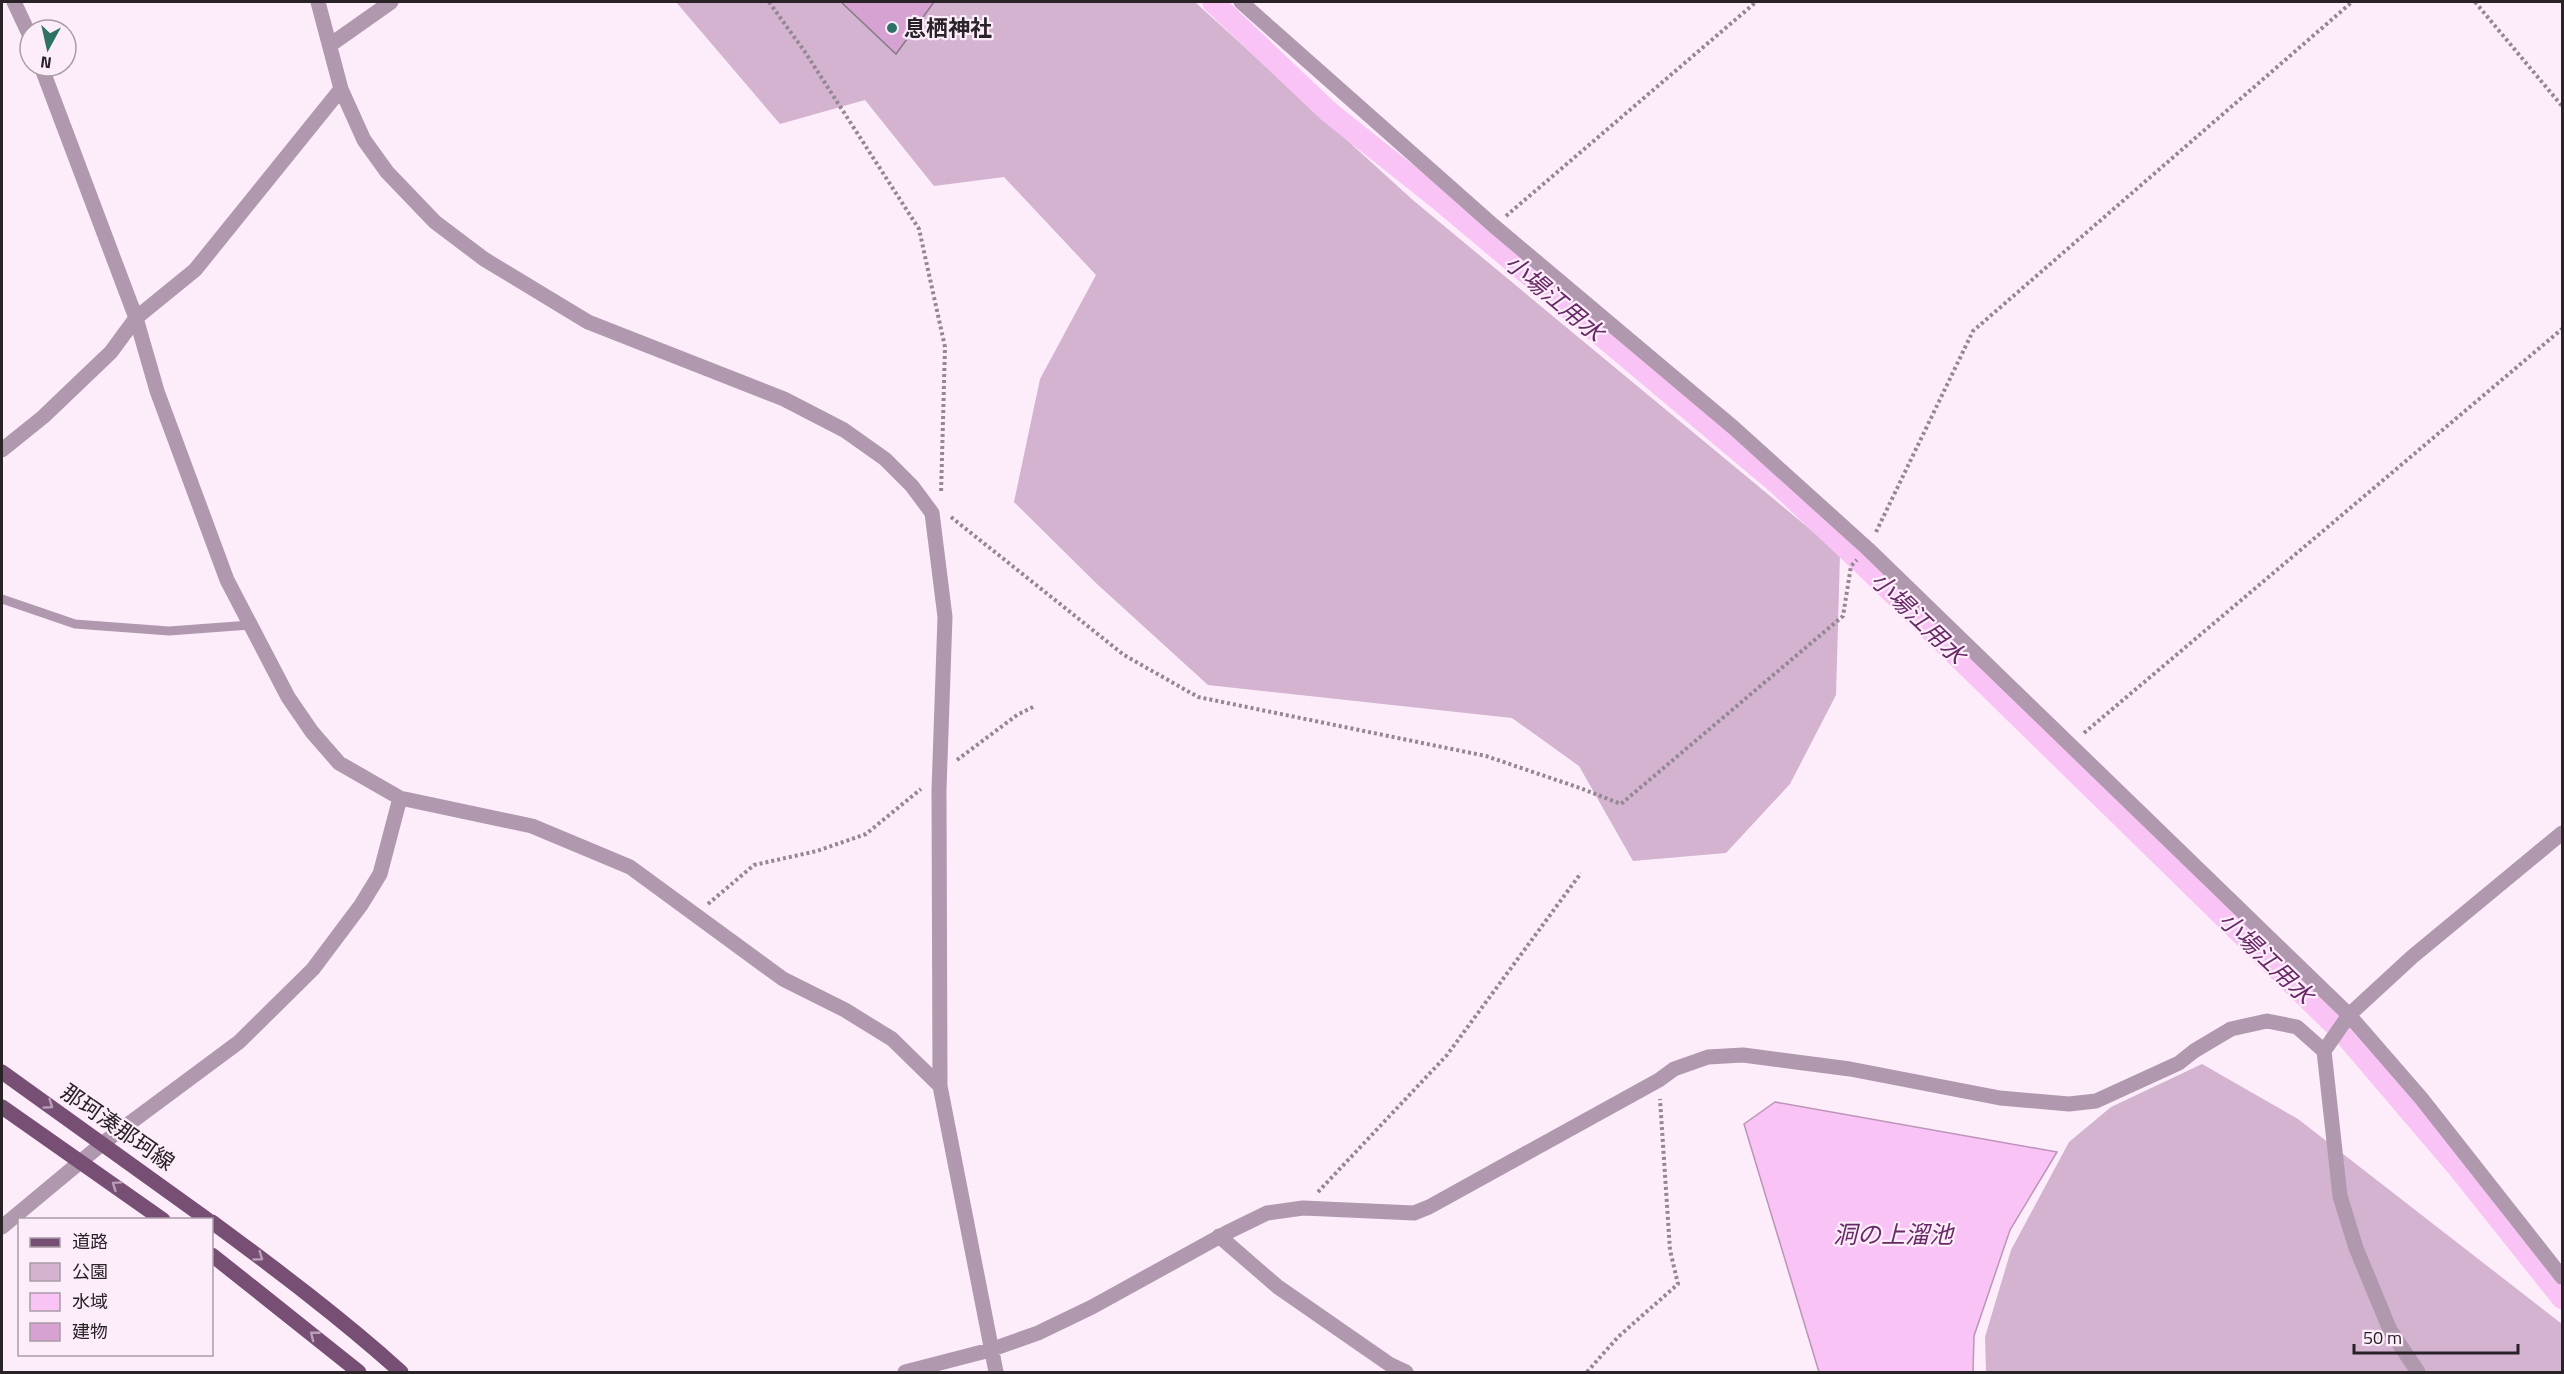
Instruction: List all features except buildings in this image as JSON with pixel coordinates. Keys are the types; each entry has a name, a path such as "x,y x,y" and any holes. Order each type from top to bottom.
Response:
{"main road":[{"name":"那珂湊那珂線","path":"2,1072 206,1218"},
{"path":"2,1107 161,1218"},
{"name":"那珂湊那珂線","path":"213,1223 296,1284 401,1372"},
{"path":"213,1256 359,1372"}],"street":[{"path":"14,2 22,18"},
{"path":"318,2 341,90 363,140 387,172 435,222 484,259 588,322 784,399 844,430 885,459 937,511 945,617 939,773 939,1086 996,1372"},
{"path":"330,45 391,2"},
{"path":"1241,2 1494,226 1734,428 1868,549 2070,746 2343,1024 2421,1098 2562,1277"},
{"path":"46,78 136,318 157,391 227,580 288,697 339,763 400,798 532,826 630,867 783,979 845,1010 892,1039 939,1086"},
{"path":"2,450 43,417 111,352 136,318 195,270 341,90"},
{"path":"2,1227 83,1162 103,1143 239,1042 313,969 361,905 380,874 400,798"},
{"path":"2418,1372 2390,1330 2356,1248 2340,1196 2324,1050 2343,1024 2412,957 2562,832"},
{"path":"905,1372 990,1350 1038,1333 1092,1307 1220,1236 1267,1213 1303,1208 1414,1213 1429,1208 1659,1080 1674,1069 1708,1057 1743,1055 1850,1069 2000,1098 2069,1104 2096,1101 2179,1063 2194,1051 2231,1029 2267,1021 2297,1027 2324,1050"},
{"path":"1220,1236 1278,1287 1389,1364 1406,1372"}],"lane":[{"path":"2,599 75,624 170,631 250,625"}],"path":[{"path":"769,2 811,62 919,229 945,347 937,511 1124,655 1198,697 1486,756 1621,804 1843,616 1851,566"},
{"path":"1494,226 1756,2"},
{"path":"1868,549 1972,331 2352,2"},
{"path":"2475,2 2562,106"},
{"path":"2070,746 2562,329"},
{"path":"696,914 754,865 817,851 866,834 939,773 1017,715 1035,706"},
{"path":"1303,1208 1447,1055 1581,873"},
{"path":"1587,1372 1618,1336 1678,1284 1670,1250 1659,1080"}],"green space":[{"path":"676,2 1195,2 1414,201 1840,554 1836,695 1790,784 1726,853 1633,861 1579,766 1512,718 1208,685 1097,584 1014,502 1040,379 1096,275 1004,177 934,186 865,100 780,124"},
{"path":"2202,1064 2298,1119 2562,1324 2562,1372 1986,1372 1985,1337 2011,1250 2069,1142 2111,1107"}],"water":[{"name":"洞の上溜池","path":"1775,1102 2057,1152 2010,1230 1974,1336 1973,1372 1819,1372 1744,1124"}],"waterway":[{"name":"小場江用水","path":"1213,2 1329,112 1441,201 1777,483 1865,566 2346,1036 2456,1165 2562,1298"}],"place":[{"name":"息栖神社","path":"892,28"}]}
